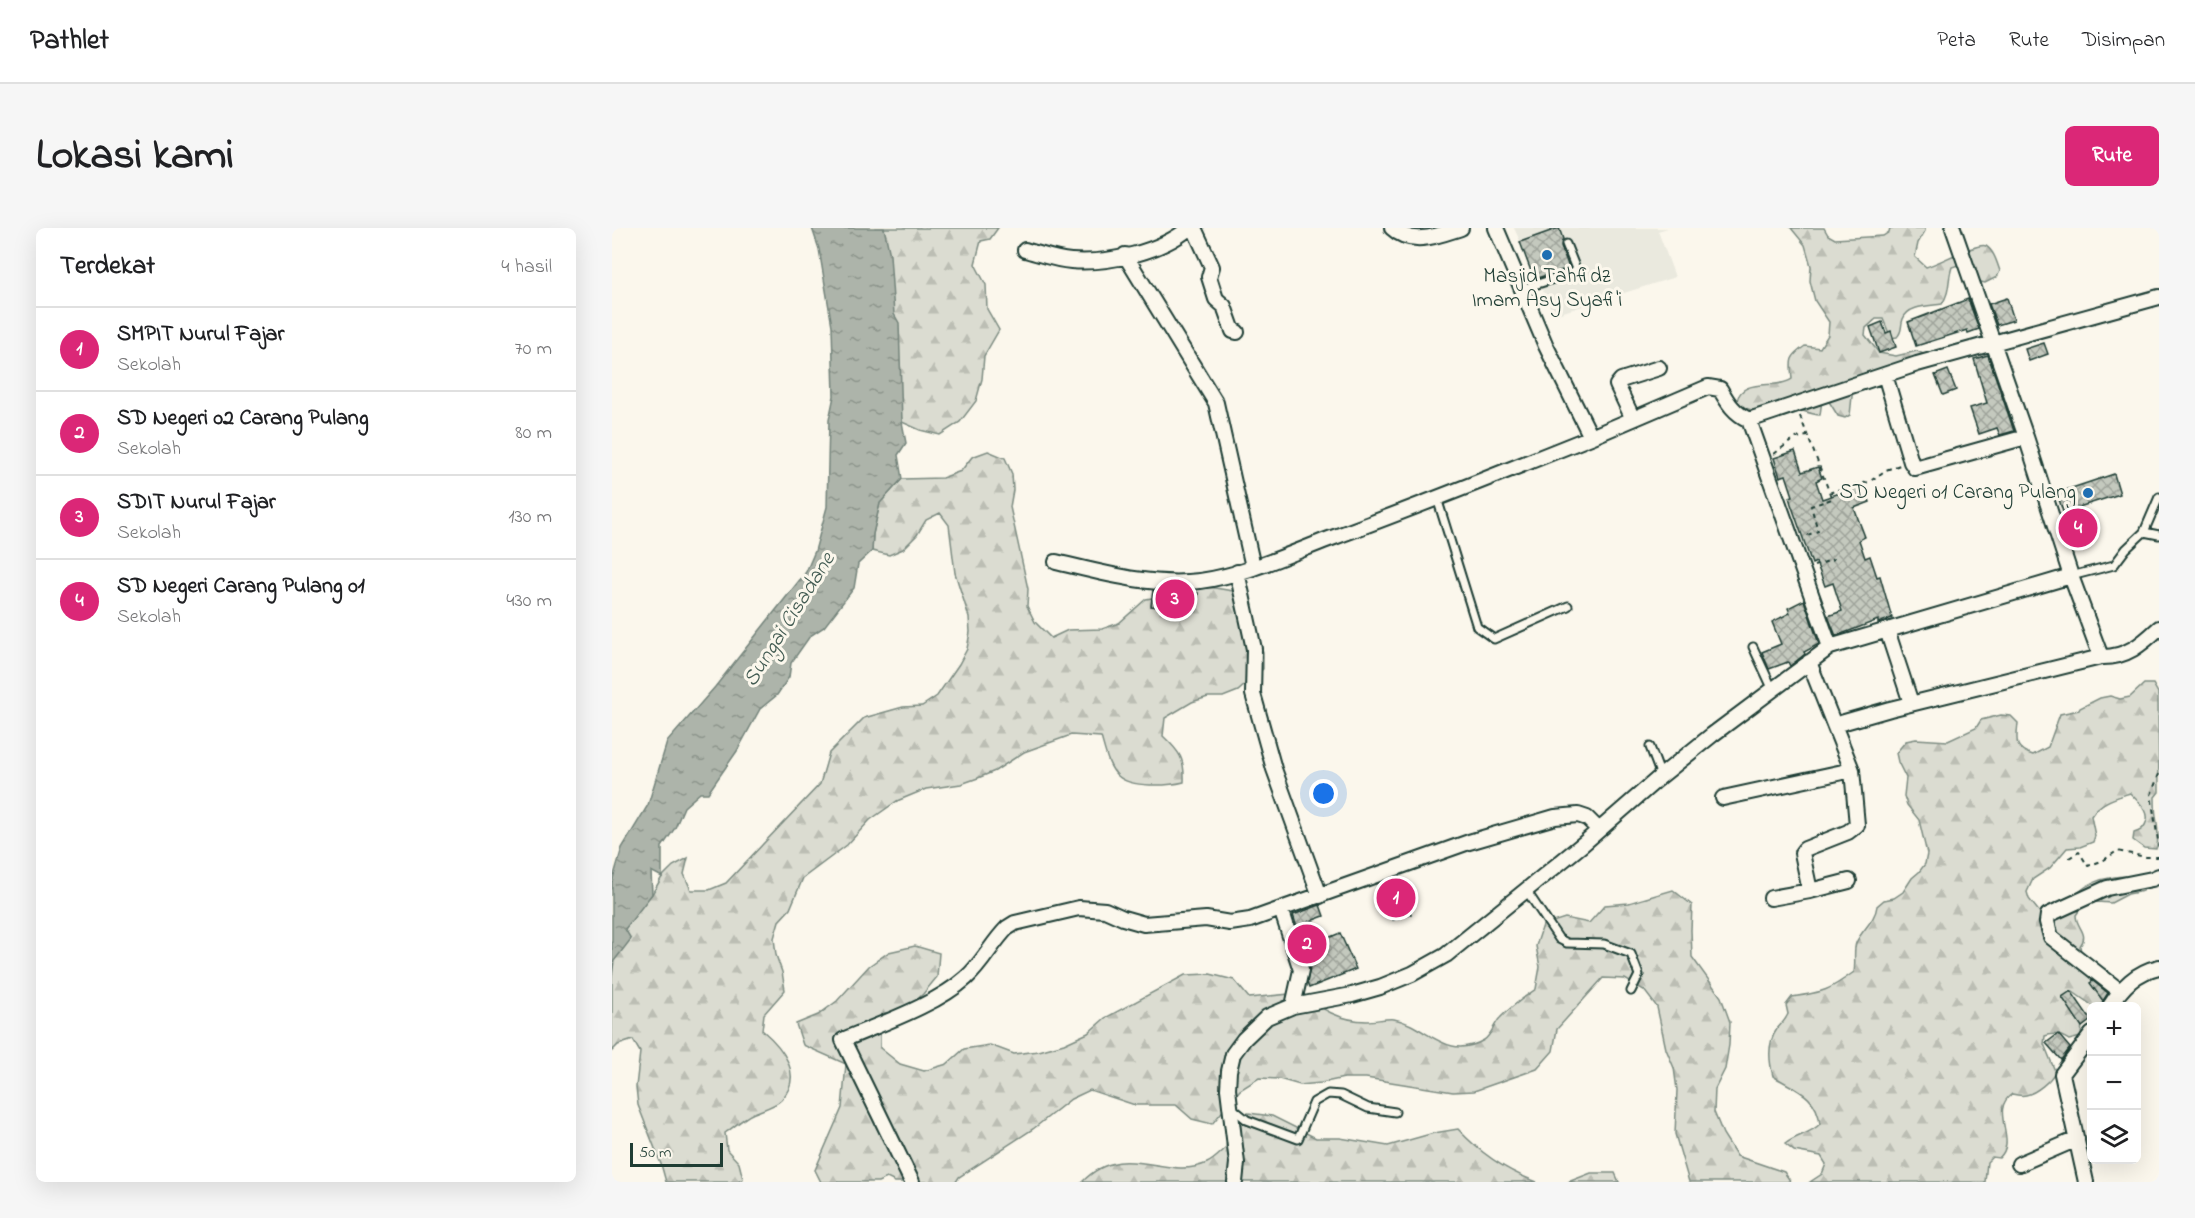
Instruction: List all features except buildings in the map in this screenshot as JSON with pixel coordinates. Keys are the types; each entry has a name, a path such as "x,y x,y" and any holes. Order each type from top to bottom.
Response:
{"street":[{"path":"1025,250 1073,261 1125,255 1155,249 1192,228 1212,267 1209,277 1216,299 1224,306 1233,331 1237,332"},
{"path":"1392,228 1404,237 1429,238 1461,228"},
{"path":"1496,228 1546,346 1591,437"},
{"path":"1953,228 2026,437 2071,576 2101,657"},
{"path":"1125,255 1216,403 1253,567"},
{"path":"1749,420 1885,375 2159,297"},
{"path":"1633,419 1617,385 1621,380 1659,368"},
{"path":"1885,375 1911,462 1917,468 2026,437"},
{"path":"1056,562 1131,579 1157,582 1199,580 1238,572 1437,498 1591,437 1708,387 1714,387 1720,389 1735,412 1749,420 1830,647"},
{"path":"1238,572 1254,649 1253,694 1274,769 1320,896"},
{"path":"1235,1182 1237,1162 1229,1071 1233,1054 1244,1039 1267,1017 1293,1006 1352,995 1412,974 1446,956 1661,776 1830,647 2071,576"},
{"path":"1834,725 1911,703 2101,657 2119,656 2131,651 2159,628"},
{"path":"1887,630 1911,703"},
{"path":"1809,662 1852,770 1857,825 1848,832 1805,849 1802,853 1810,891"},
{"path":"1723,798 1852,770"},
{"path":"912,1182 843,1040 909,1011 955,987 967,977 1006,928 1015,923 1079,908 1105,910 1144,924 1206,919 1240,922 1320,896 1468,842 1555,817 1578,815 1587,818 1598,830"},
{"path":"2120,990 2051,937 2048,931 2048,915 2107,888 2159,876"},
{"path":"1770,898 1849,881"},
{"path":"1281,909 1301,970 1293,1006"},
{"path":"2112,1002 2120,990 2139,974 2159,967"},
{"path":"2086,1182 2062,1074 2087,1040"},
{"path":"2019,1164 2077,1139"}],"lane":[{"path":"1522,290 1572,273 1576,269 1566,244"},
{"path":"2071,576 2114,565 2126,549 2144,532 2159,497"},
{"path":"1437,498 1477,627 1494,639 1568,606"},
{"path":"2144,532 2159,535"},
{"path":"1752,648 1773,690"},
{"path":"1650,747 1661,776"},
{"path":"1526,890 1559,939 1567,943 1604,944 1631,954 1640,975 1631,991"},
{"path":"1231,1107 1246,1120 1298,1139 1314,1102 1328,1094 1341,1095 1368,1108 1395,1112"}],"path":[{"path":"1792,541 1818,531 1811,506 1832,499 1796,405"},
{"path":"1763,458 1777,453 1795,438 1807,436"},
{"path":"1829,493 1852,484 1869,482 1886,470 1911,462"},
{"path":"1803,570 1834,559"},
{"path":"2159,774 2151,795 2159,847"},
{"path":"2069,858 2079,852 2088,866 2104,860 2116,851 2145,857 2159,857"}],"shaded area":[{"path":"1514,228 1668,228 1658,231 1675,277 1554,315"}],"green space":[{"path":"875,228 998,228 990,239 981,241 975,264 986,285 987,309 999,330 984,356 982,379 976,401 960,422 940,435 902,422"},
{"path":"1791,228 1824,228 1828,235 1835,239 1883,236 1889,232 1890,228 1925,228 1915,257 1926,267 1966,250 1986,246 1995,257 2000,271 1997,277 1985,283 1972,280 1958,265 1952,267 1947,294 1942,304 1910,311 1903,319 1901,331 1897,337 1891,338 1883,319 1876,319 1866,328 1865,335 1879,353 1896,356 1917,351 1930,357 1932,364 1928,369 1895,368 1853,387 1850,415 1845,418 1838,416 1825,395 1820,415 1791,408 1748,409 1737,401 1745,389 1752,386 1778,384 1792,379 1793,356 1805,346 1820,348 1828,335 1829,322 1815,301 1810,281 1811,266 1805,245"},
{"path":"988,451 1005,458 1012,474 1013,490 1010,507 1028,589 1027,606 1035,622 1051,638 1068,630 1102,629 1119,623 1146,599 1182,593 1198,587 1215,588 1233,591 1247,602 1263,652 1263,669 1238,691 1223,697 1208,697 1192,702 1165,718 1163,736 1180,756 1184,767 1184,782 1150,785 1124,780 1112,768 1101,737 1071,735 1024,752 995,771 978,778 961,784 926,789 897,801 870,820 847,845 803,878 790,909 779,921 774,938 785,990 764,1014 762,1030 783,1053 791,1071 791,1081 788,1091 781,1100 748,1116 725,1133 727,1150 739,1163 743,1179 738,1182 666,1182 638,1105 636,1087 640,1052 633,1040 618,1045 612,1051 612,948 641,905 673,866 688,858 684,874 691,890 709,890 726,883 820,784 829,753 864,718 903,707 922,706 937,696 967,649 970,632 969,617 955,573 949,525 940,513 926,520 917,535 903,549 889,555 872,551 873,534 880,503 902,479 942,478 961,471 972,457"},
{"path":"2144,684 2153,684 2158,693 2159,792 2155,797 2158,833 2156,849 2144,848 2133,840 2134,833 2145,825 2147,816 2144,808 2130,793 2124,795 2103,804 2091,816 2095,836 2093,842 2080,847 2067,848 2050,868 2033,879 2027,892 2029,899 2041,914 2048,914 2059,911 2087,886 2104,879 2132,877 2146,885 2143,891 2128,894 2111,903 2084,904 2076,915 2084,938 2080,946 2081,953 2090,964 2090,978 2099,984 2105,996 2103,1002 2087,1002 2073,992 2062,997 2082,1022 2081,1037 2069,1040 2052,1034 2045,1036 2044,1044 2055,1071 2047,1082 2034,1092 2024,1095 2012,1094 2005,1101 2003,1117 2006,1143 1999,1158 1992,1157 1987,1162 1985,1182 1810,1182 1822,1174 1826,1164 1821,1156 1794,1151 1785,1144 1820,1124 1818,1114 1815,1106 1804,1094 1773,1076 1770,1046 1774,1034 1788,1014 1786,1005 1792,997 1825,990 1854,972 1856,943 1874,917 1877,906 1884,900 1894,898 1903,892 1925,864 1927,854 1919,820 1907,805 1904,796 1906,778 1896,753 1906,741 1916,739 1948,741 1976,728 1981,720 2001,715 2011,716 2018,723 2019,747 2033,755 2048,747 2060,714 2079,710 2100,698 2130,697"},
{"path":"1673,890 1692,905 1692,957 1721,997 1730,1022 1725,1069 1715,1089 1714,1112 1723,1134 1737,1156 1784,1172 1791,1182 1689,1182 1675,1134 1677,1090 1674,1068 1666,1049 1657,1007 1644,990 1625,979 1603,978 1557,1029 1553,1051 1537,1069 1474,1091 1453,1092 1366,1078 1344,1078 1300,1085 1279,1079 1259,1078 1240,1090 1212,1124 1192,1119 1176,1105 1135,1105 1090,1090 1071,1099 1033,1129 959,1177 956,1182 895,1182 887,1178 878,1182 821,1182 815,1170 842,1108 846,1064 803,1045 796,1024 818,1015 837,1001 869,966 889,952 915,946 939,953 937,977 906,1010 884,1013 880,1025 880,1048 900,1064 924,1071 947,1064 964,1049 990,1045 1014,1054 1039,1051 1064,1044 1088,1033 1105,1018 1185,975 1210,974 1234,980 1249,998 1300,993 1323,1009 1339,1016 1367,1021 1394,1019 1417,1028 1448,1045 1459,1047 1471,1046 1484,1040 1504,1014 1536,989 1540,967 1536,946 1543,925 1565,918 1589,923 1605,905 1629,903"},
{"path":"1248,1113 1272,1116 1316,1138 1340,1138 1388,1146 1458,1129 1494,1160 1537,1182 1082,1182 1098,1169 1114,1163 1145,1163 1176,1168 1207,1163 1226,1148 1228,1126"},
{"path":"1591,1173 1615,1173 1619,1182 1568,1182"}],"water":[{"name":"Sungai Cisadane","path":"812,228 884,228 890,255 894,314 899,323 902,422 906,443 898,455 902,479 880,503 873,534 872,551 858,564 854,588 824,627 810,636 791,663 789,677 777,695 760,709 737,751 708,793 700,793 684,807 675,828 662,847 662,877 651,871 652,894 625,929 631,939 614,961 612,977 612,882 622,848 648,805 667,742 715,687 806,572 815,551 827,507 829,420 834,396 832,326 819,249"}],"place":[{"name":"Masjid Tahfidz Imam Asy Syafi'i","path":"1547,255"},
{"name":"SD Negeri 01 Carang Pulang","path":"2088,493"},
{"name":"SD Negeri Carang Pulang 01","path":"2078,528"},
{"name":"SDIT Nurul Fajar","path":"1175,599"},
{"name":"SMPIT Nurul Fajar","path":"1396,898"},
{"name":"SD Negeri 02 Carang Pulang","path":"1307,944"}]}
